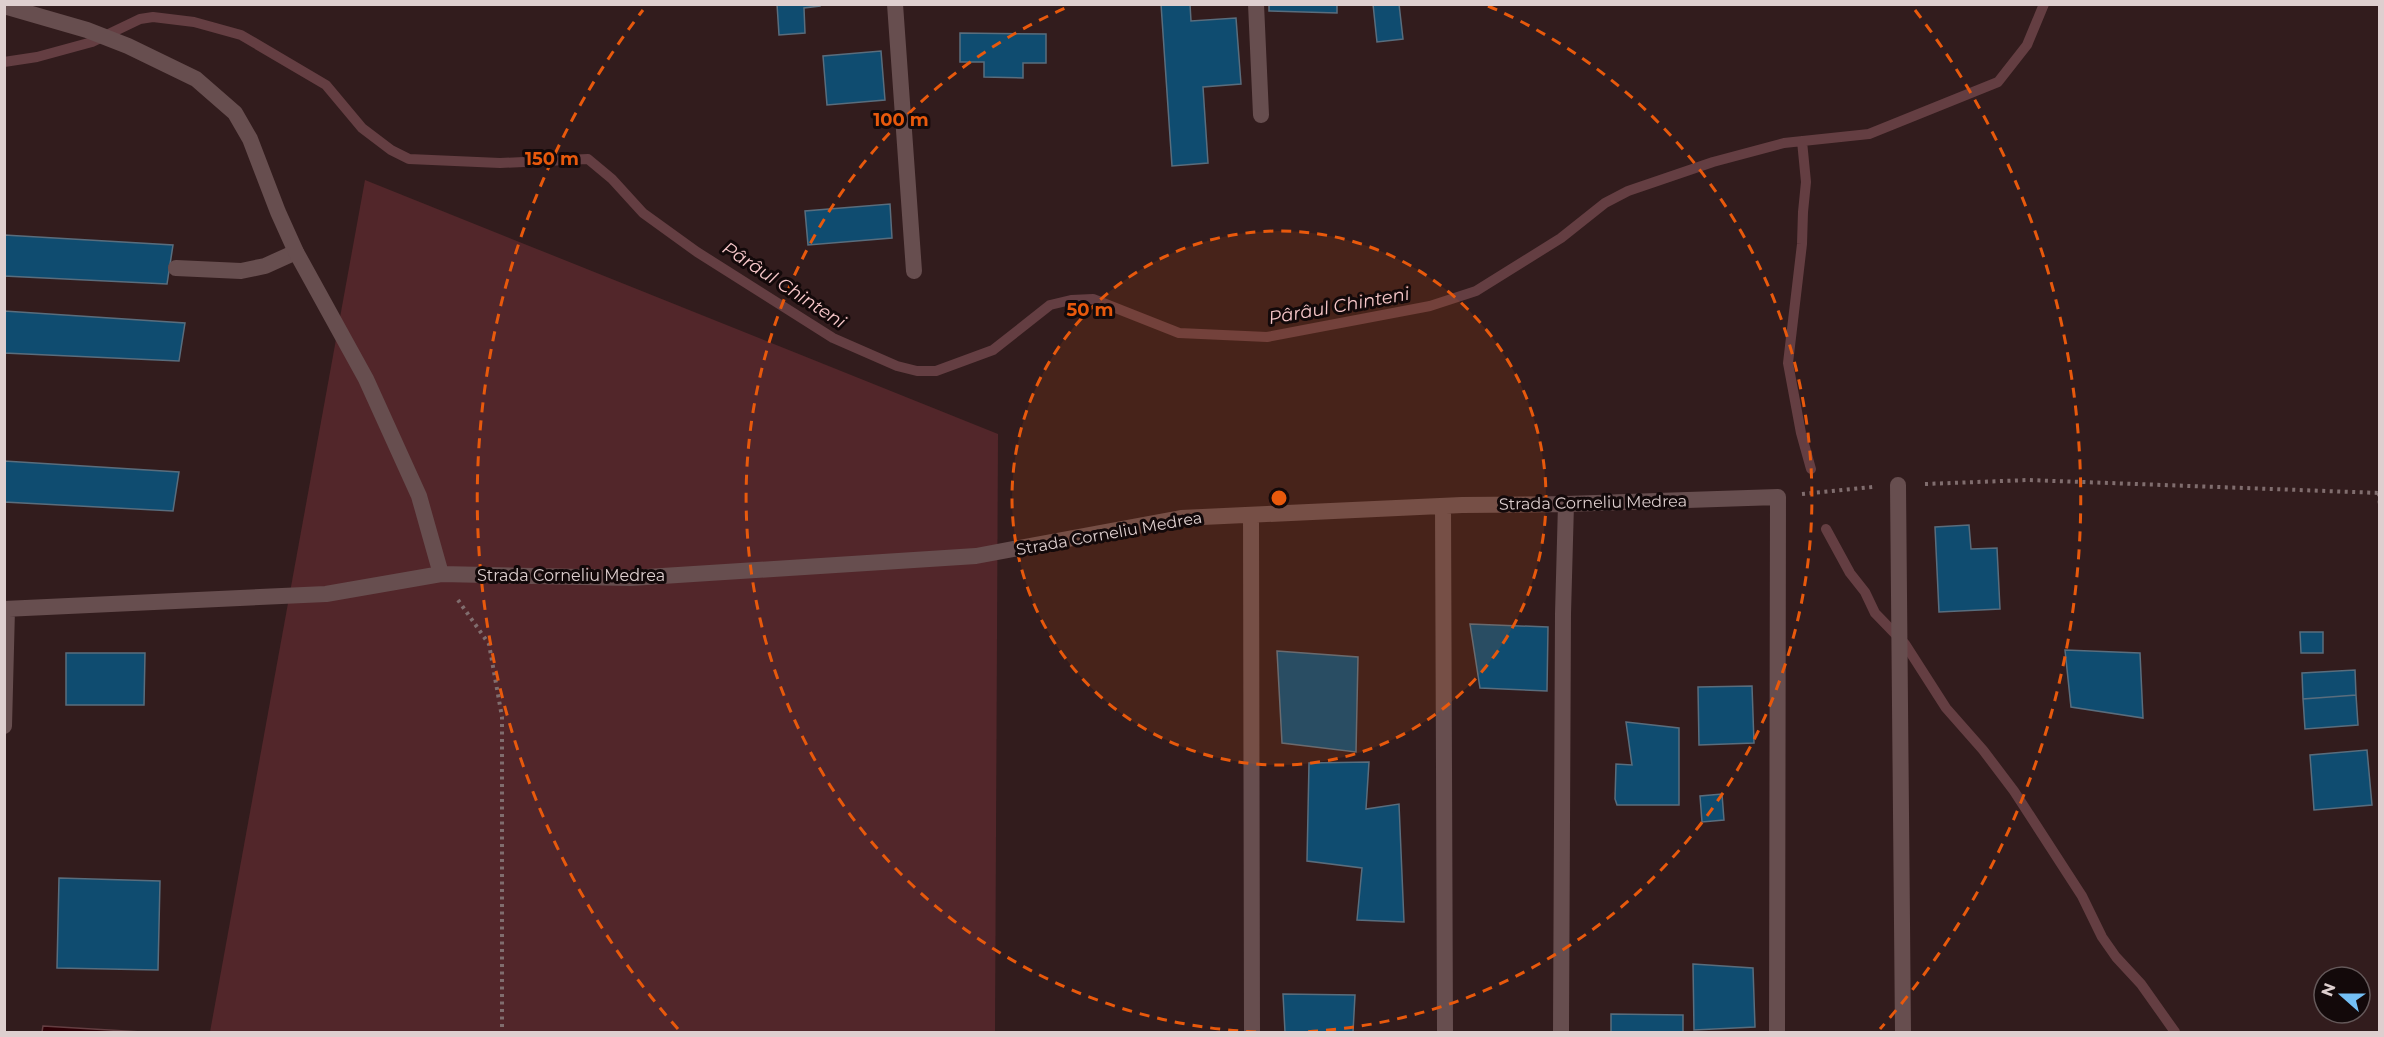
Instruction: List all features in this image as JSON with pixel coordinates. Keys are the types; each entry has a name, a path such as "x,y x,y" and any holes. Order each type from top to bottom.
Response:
{"street":[{"path":"895,4 914,271"},
{"path":"1256,4 1261,115"},
{"path":"4,6 87,30 129,46 196,79 236,112 250,139 278,212 297,252 366,379 419,496 441,574"},
{"path":"176,268 241,271 265,266 297,252"},
{"path":"1898,485 1903,1032"},
{"path":"1776,1032 1778,497"},
{"name":"Strada Corneliu Medrea","path":"6,609 326,594 441,574 631,578 976,556 1181,518 1443,506 1778,497"},
{"path":"1561,1032 1563,626 1566,504"},
{"path":"1443,506 1445,1032"},
{"path":"1251,515 1252,1032"},
{"path":"4,726 6,609"}],"path":[{"path":"1778,497 1898,485 2028,480 2379,493 2379,506"},
{"path":"441,574 489,644 502,717 502,1032"}],"shaded area":[{"path":"365,180 998,434 995,1032 210,1032"},
{"path":"43,1026 142,1032 42,1032"}],"building":[{"path":"777,4 820,4 820,6 804,8 805,33 779,35"},
{"path":"1161,4 1190,4 1191,21 1236,18 1241,84 1203,87 1208,163 1172,166"},
{"path":"1269,4 1337,4 1337,13 1269,11"},
{"path":"1373,4 1399,4 1403,39 1377,42"},
{"path":"960,33 1046,34 1046,63 1023,63 1023,78 984,77 984,62 960,62"},
{"path":"881,51 885,100 827,105 823,56"},
{"path":"890,204 892,238 808,245 805,211"},
{"path":"4,235 173,245 167,284 4,276"},
{"path":"4,311 185,323 179,361 4,353"},
{"path":"4,461 179,472 173,511 4,502"},
{"path":"1969,525 1971,549 1997,548 2000,609 1939,612 1935,527"},
{"path":"1470,624 1548,627 1547,691 1480,688"},
{"path":"2300,632 2323,632 2323,653 2301,653"},
{"path":"2065,650 2140,653 2143,718 2071,707"},
{"path":"1277,651 1358,657 1356,752 1282,743"},
{"path":"66,653 145,653 144,705 66,705"},
{"path":"2355,670 2356,695 2303,699 2302,673"},
{"path":"1752,686 1754,743 1699,745 1698,687"},
{"path":"2356,695 2358,725 2305,729 2303,699"},
{"path":"1626,722 1679,728 1679,805 1617,805 1615,799 1616,764 1632,765"},
{"path":"2367,750 2372,805 2314,810 2310,755"},
{"path":"1369,762 1366,809 1399,804 1404,922 1357,920 1362,868 1307,861 1309,763"},
{"path":"1722,794 1724,820 1702,822 1700,796"},
{"path":"59,878 160,881 158,970 57,968"},
{"path":"1693,964 1753,968 1755,1027 1694,1030"},
{"path":"1283,994 1355,995 1353,1032 1285,1032"},
{"path":"1611,1014 1683,1015 1683,1032 1611,1032"}],"waterway":[{"name":"Pârâul Chinteni","path":"4,62 37,57 92,42 140,19 153,17 194,22 241,35 326,85 362,128 391,150 409,159 500,163 588,159 612,179 643,213 697,252 833,338 897,366 917,371 936,371 993,350 1050,305 1071,300 1093,299 1179,333 1267,337 1430,306 1476,291 1561,238 1605,203 1628,191 1713,162 1784,143 1869,134 1998,82 2027,45 2044,4"},
{"path":"1802,141 1806,182 1802,244 1788,363 1801,433 1811,469"},
{"path":"1826,529 1850,573 1865,592 1875,613 1905,644 1946,708 1983,750 2014,791 2082,896 2102,937 2116,957 2141,984 2175,1032"}]}
